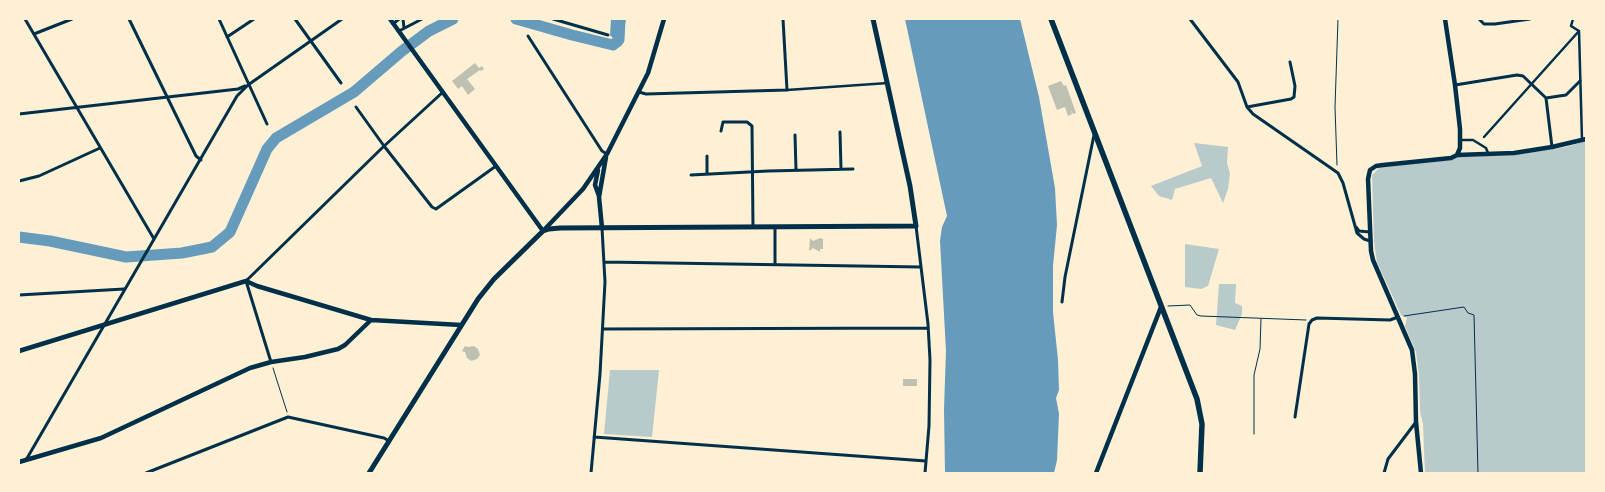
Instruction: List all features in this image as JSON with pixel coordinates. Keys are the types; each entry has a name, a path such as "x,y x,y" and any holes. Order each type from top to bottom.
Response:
{"main road":[{"path":"369,473 485,288 543,231 556,228 916,226 910,186 873,19"},
{"path":"1051,19 1200,409 1202,431 1200,473"}],"street":[{"path":"25,19 154,239"},
{"path":"34,34 72,19"},
{"path":"129,19 196,156 201,160"},
{"path":"219,19 267,124"},
{"path":"227,37 254,19"},
{"path":"295,19 341,82"},
{"path":"26,460 201,160 236,96 248,85 342,19"},
{"path":"390,19 543,231 583,189 607,154 648,73 664,19"},
{"path":"394,24 399,19"},
{"path":"403,19 404,28"},
{"path":"399,31 422,19"},
{"path":"553,19 608,35"},
{"path":"784,19 787,90"},
{"path":"1190,19 1238,82 1247,107 1252,114 1338,173 1343,183 1357,233 1370,241"},
{"path":"1445,19 1461,140 1457,155"},
{"path":"1478,19 1484,24 1530,19"},
{"path":"1573,19 1571,26 1579,31"},
{"path":"1421,473 1412,350 1373,260 1370,241 1368,179 1370,170 1383,164 1451,158 1457,155 1552,148 1584,140 1579,31"},
{"path":"1484,137 1579,31"},
{"path":"528,36 602,151 607,154"},
{"path":"1247,107 1294,97 1295,86 1290,62"},
{"path":"1455,85 1517,75 1523,76 1546,98 1552,148"},
{"path":"1546,98 1566,95 1580,81"},
{"path":"639,92 646,94 787,90 888,84"},
{"path":"19,114 238,88 248,85"},
{"path":"19,351 246,281 442,92"},
{"path":"356,107 384,146 432,207 436,209 497,166"},
{"path":"721,131 723,122 747,122 752,126 753,227"},
{"path":"840,132 841,170"},
{"path":"1062,302 1065,277 1095,132"},
{"path":"795,135 796,170"},
{"path":"1461,140 1473,140 1486,148 1488,154"},
{"path":"19,181 39,176 100,148"},
{"path":"599,197 607,154"},
{"path":"707,156 707,174"},
{"path":"595,185 599,166"},
{"path":"691,176 853,169"},
{"path":"583,189 598,184 604,228 605,282 603,330 591,473"},
{"path":"556,218 556,228"},
{"path":"916,226 928,328 930,380 925,473"},
{"path":"1356,226 1359,231 1370,232"},
{"path":"774,227 775,264"},
{"path":"604,262 921,266"},
{"path":"246,281 371,320 461,325"},
{"path":"246,281 271,362"},
{"path":"19,296 125,289"},
{"path":"1096,473 1162,306"},
{"path":"1295,417 1308,324 1312,320 1317,318 1390,320 1398,317"},
{"path":"19,462 101,438 250,368 338,349 345,345 371,320"},
{"path":"603,330 928,328"},
{"path":"146,473 288,418 384,438 389,441"},
{"path":"1384,473 1388,459 1416,422"},
{"path":"594,437 926,461"}],"path":[{"path":"1337,165 1335,107 1338,19"},
{"path":"1162,306 1190,305 1197,315 1200,316 1312,320"},
{"path":"1398,317 1464,307 1468,313 1474,315 1478,473"},
{"path":"1254,434 1254,375 1260,349 1261,318"},
{"path":"271,362 286,409"}],"shaded area":[{"path":"1586,141 1586,473 1425,473 1423,424 1420,411 1416,352 1405,326 1407,318 1401,315 1377,262 1374,242 1372,175 1383,166 1451,160 1457,157 1514,155 1566,147"},
{"path":"1194,143 1228,147 1227,163 1230,174 1228,189 1223,203 1211,178 1175,189 1172,200 1159,196 1151,186 1202,166"},
{"path":"1185,244 1219,249 1208,286 1201,289 1185,287"},
{"path":"1219,284 1236,284 1235,303 1242,306 1242,314 1235,330 1216,325"},
{"path":"610,370 659,370 652,437 604,434"}],"water":[{"path":"611,19 626,19 621,47 610,35"},
{"path":"905,19 1020,19 1039,97 1055,188 1057,225 1053,266 1053,312 1058,360 1059,390 1056,398 1059,414 1057,460 1054,473 945,473 944,409 946,351 940,241 942,227 947,216"}],"building":[{"path":"475,63 479,68 482,66 484,69 467,79 475,89 468,95 462,86 458,89 452,81"},
{"path":"1061,81 1064,86 1066,85 1076,113 1073,114 1071,110 1072,114 1068,116 1065,107 1057,110 1048,86"},
{"path":"810,238 813,241 820,238 823,239 823,249 820,249 820,252 813,248 809,251"},
{"path":"465,346 474,346 478,349 480,355 477,359 471,361 467,358 465,352 462,351"},
{"path":"903,379 917,379 917,386 903,386"}],"waterway":[{"path":"19,237 50,241 126,257 182,253 212,247 230,232 267,149 276,138 354,92 402,51 429,31 453,19"},
{"path":"516,19 613,45 619,40 620,19"}]}
